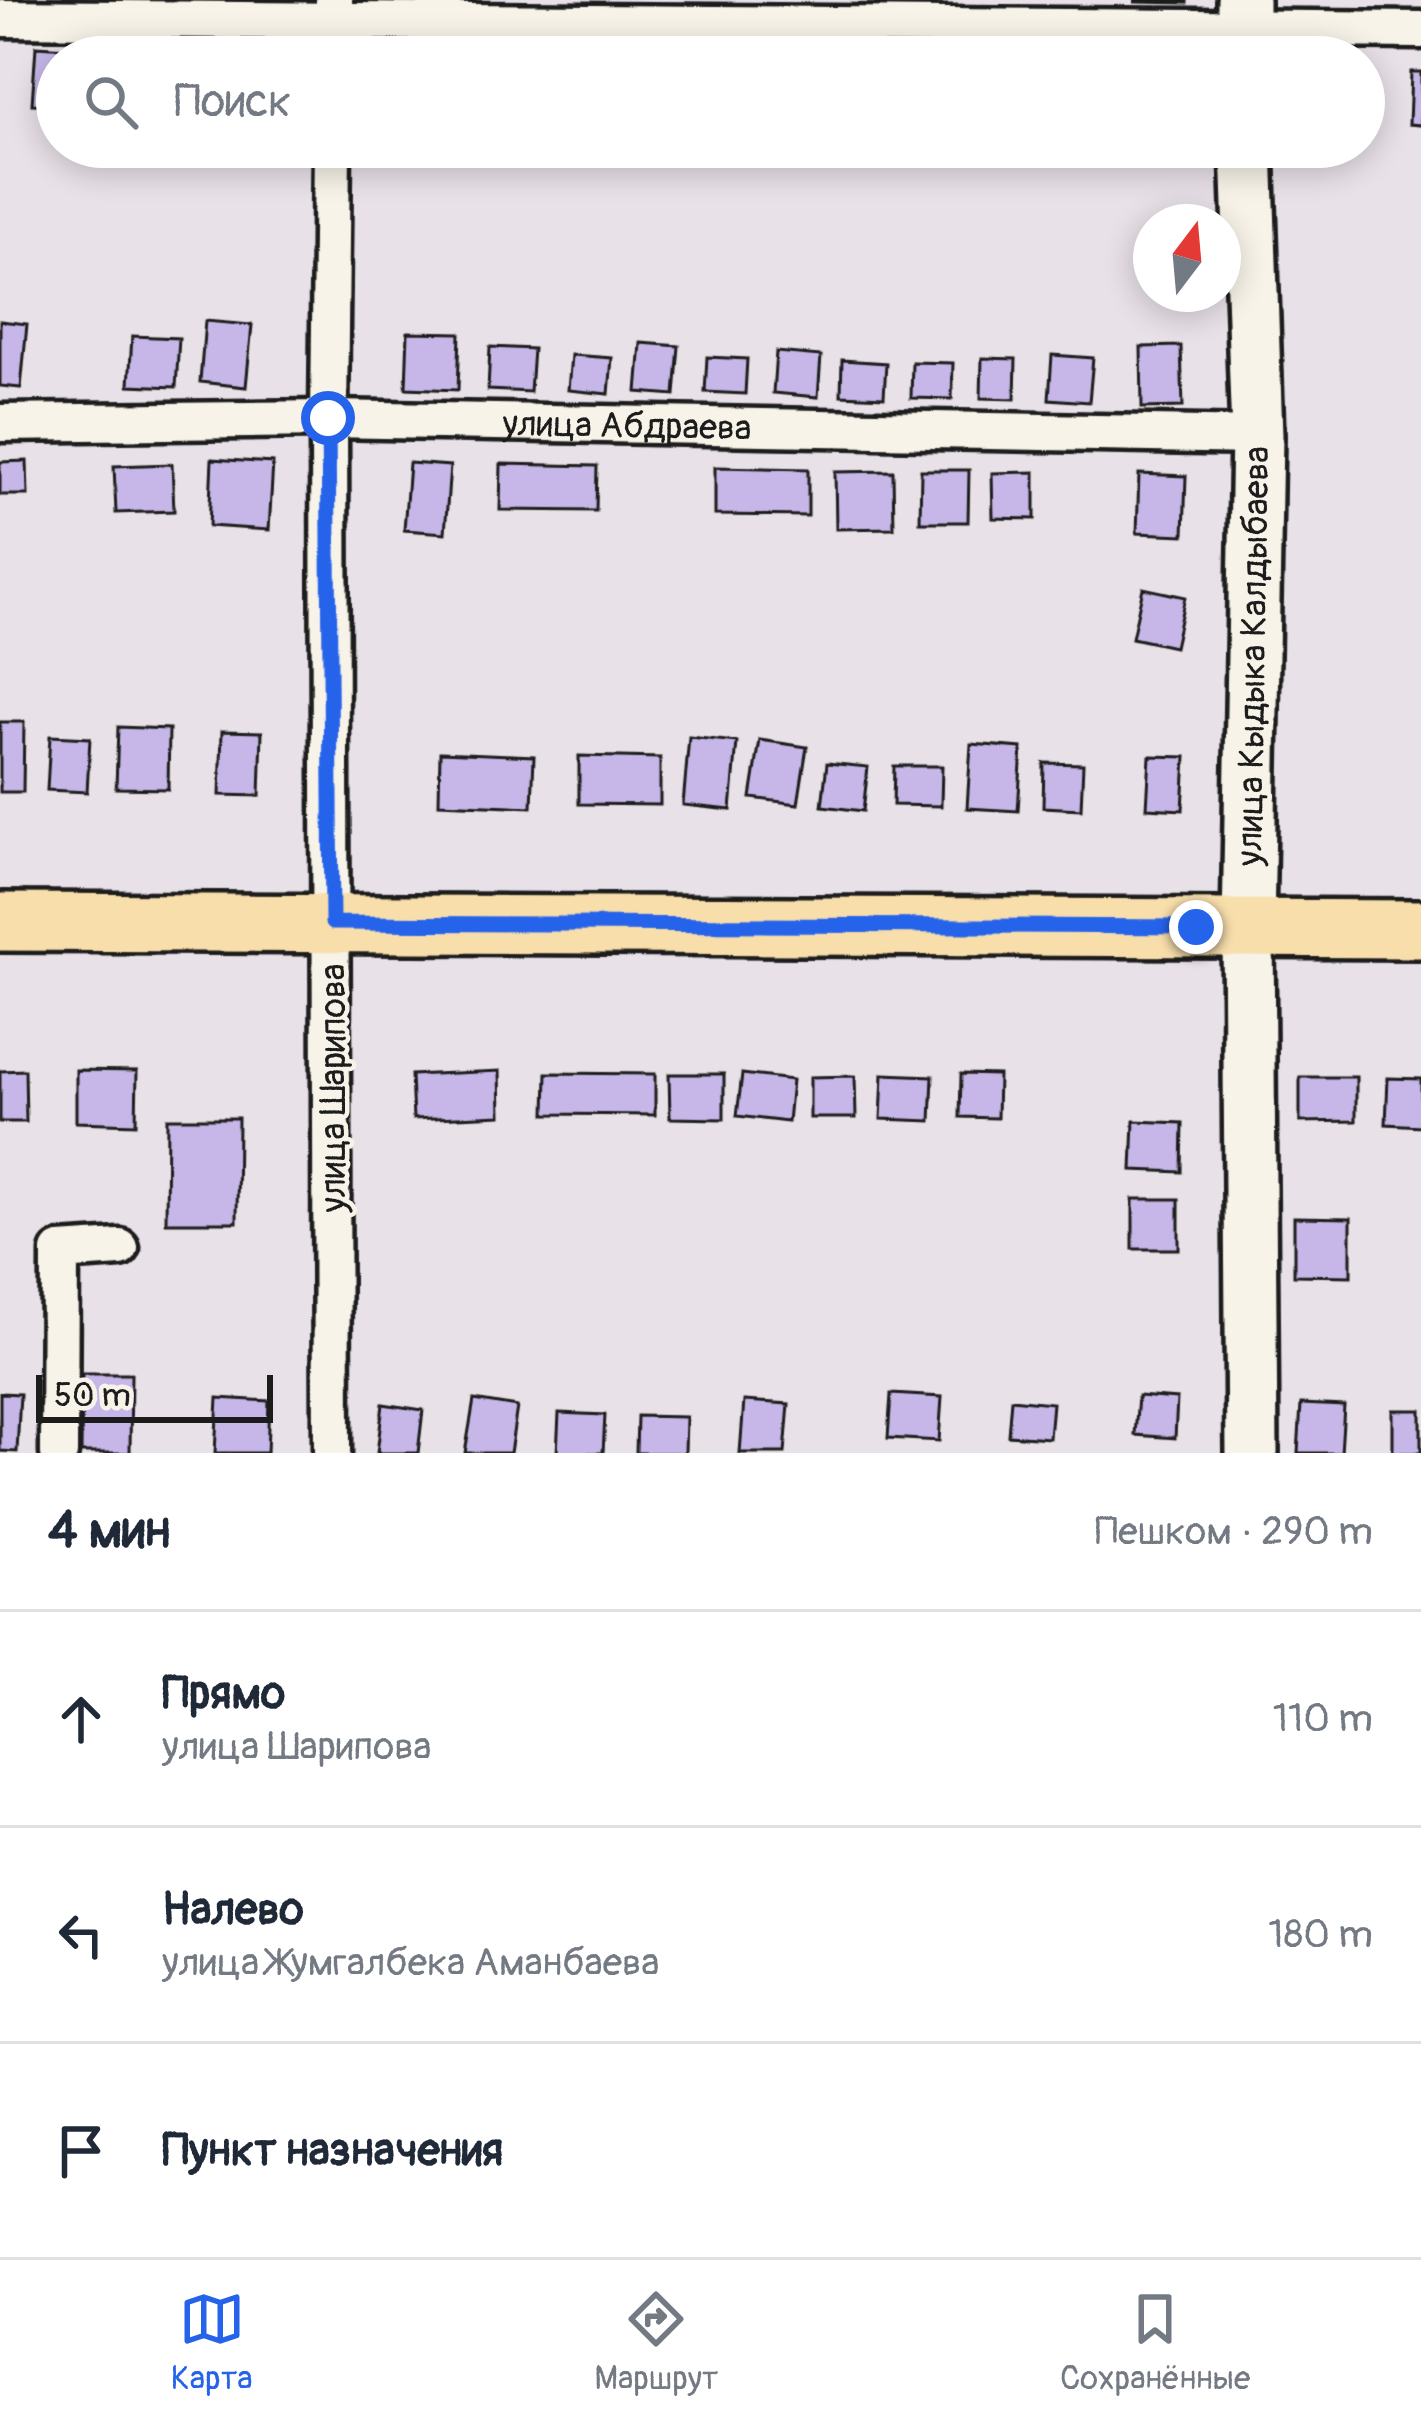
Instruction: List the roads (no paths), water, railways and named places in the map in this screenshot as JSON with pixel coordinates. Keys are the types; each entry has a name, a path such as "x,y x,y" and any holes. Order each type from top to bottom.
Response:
{"main road":[{"path":"0,922 1421,928"}],"street":[{"path":"0,18 334,10 1421,30"},
{"name":"улица Шарипова","path":"332,168 328,418 332,1453"},
{"name":"улица Кыдыка Калдыбаева","path":"1247,168 1257,436 1248,928 1252,1453"},
{"name":"улица Абдраева","path":"0,423 328,418 1257,436"},
{"path":"59,1453 60,1252 120,1248"}]}
